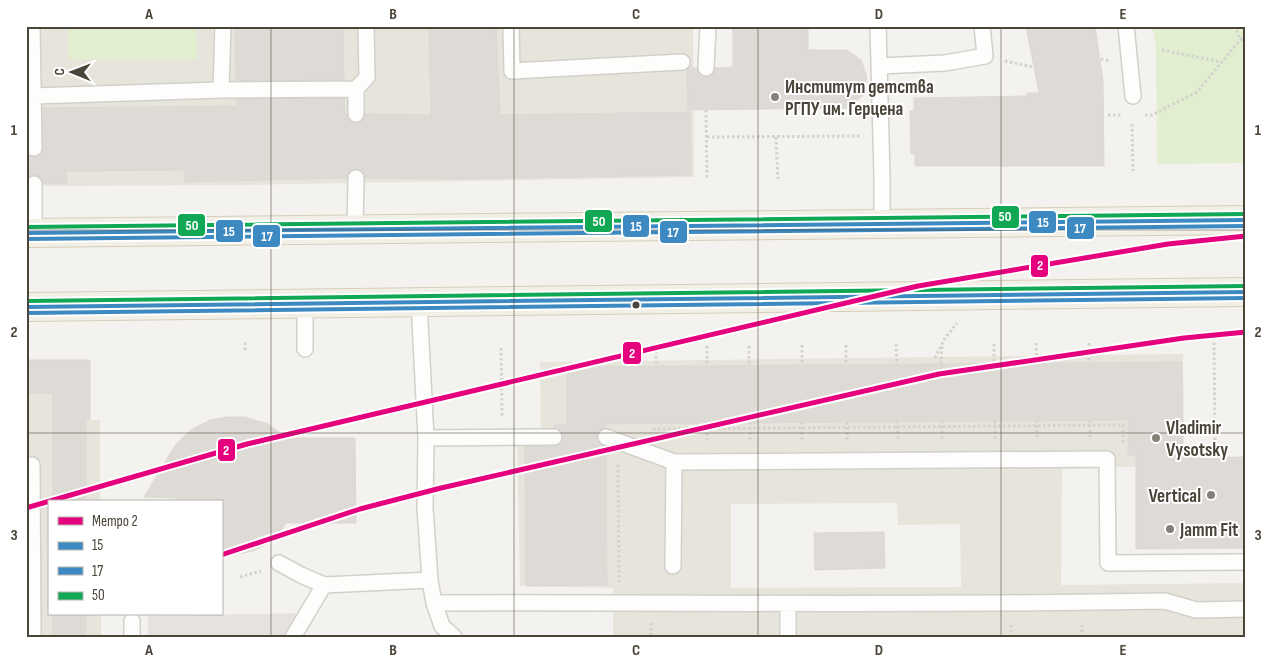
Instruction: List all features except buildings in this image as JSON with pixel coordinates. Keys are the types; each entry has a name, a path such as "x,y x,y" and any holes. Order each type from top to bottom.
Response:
{"main road":[{"path":"30,233 1246,220"},
{"path":"26,307 1246,292"}],"lane":[{"path":"32,26 34,148"},
{"path":"221,90 222,26"},
{"path":"356,114 356,89 367,77 366,26"},
{"path":"511,26 512,71 682,62"},
{"path":"706,68 708,26"},
{"path":"878,26 882,224"},
{"path":"880,66 945,63 985,56 982,26"},
{"path":"1126,26 1133,96"},
{"path":"33,96 221,90 356,89"},
{"path":"355,230 356,178"},
{"path":"30,233 34,184"},
{"path":"419,302 426,438 425,508 430,580 434,603 442,626 454,637"},
{"path":"305,304 306,349"},
{"path":"606,436 674,462 1106,458 1108,563 1246,562"},
{"path":"426,438 554,437"},
{"path":"673,566 674,462"},
{"path":"26,465 32,465 31,636"},
{"path":"279,563 324,585 430,580"},
{"path":"293,637 324,585"},
{"path":"434,603 627,602 788,604 1165,601 1196,610 1246,609"},
{"path":"788,604 788,637"},
{"path":"132,621 132,637"}],"path":[{"path":"1234,26 1240,38 1246,44"},
{"path":"1142,115 1152,115 1197,92 1246,33"},
{"path":"1162,50 1221,62"},
{"path":"985,56 1033,67"},
{"path":"706,110 707,180"},
{"path":"1108,115 1124,115"},
{"path":"1132,124 1133,171"},
{"path":"707,138 881,135"},
{"path":"776,137 778,179"},
{"path":"935,358 958,321 950,318"},
{"path":"245,340 245,350"},
{"path":"1183,448 1215,448 1214,342"},
{"path":"1036,343 1036,364"},
{"path":"1089,343 1089,363"},
{"path":"896,344 897,365"},
{"path":"941,364 942,344"},
{"path":"994,344 994,364"},
{"path":"802,345 802,365"},
{"path":"846,345 846,365"},
{"path":"656,346 656,367"},
{"path":"706,346 707,366"},
{"path":"749,346 749,366"},
{"path":"501,348 502,437"}],"shaded area":[{"path":"26,26 693,26 694,177 247,185 26,186"},
{"path":"1183,354 1184,465 1062,469 1061,585 1246,583 1246,637 613,637 613,588 520,586 517,443 541,443 540,362","holes":["897,503 898,525 960,524 961,587 731,588 731,504"]},
{"path":"26,360 90,360 90,420 100,420 100,500 48,500 48,616 101,616 101,637 26,637"},
{"path":"304,613 303,637 148,637 148,616"}],"green space":[{"path":"68,26 196,26 197,59 69,59"},
{"path":"1152,26 1246,26 1246,163 1157,164 1156,46"}],"metro line":[{"name":"2","path":"54,500 247,444 918,286 1168,244 1246,236"},
{"name":"2","path":"222,555 360,509 441,488 939,374 1184,338 1246,332"},
{"name":"2","path":"26,508 48,502"}],"transit line":[{"name":"50","path":"26,227 1246,214"},
{"name":"15","path":"26,233 1246,220"},
{"name":"17","path":"26,239 1246,226"},
{"name":"50","path":"26,301 1246,286"},
{"name":"15","path":"26,307 1246,292"},
{"name":"17","path":"26,313 1246,298"}],"place":[{"name":"Институт детства РГПУ им. Герцена","path":"775,97"},
{"name":"Vladimir Vysotsky","path":"1156,438"},
{"name":"Vertical","path":"1211,495"},
{"name":"Jamm Fit","path":"1170,529"}]}
